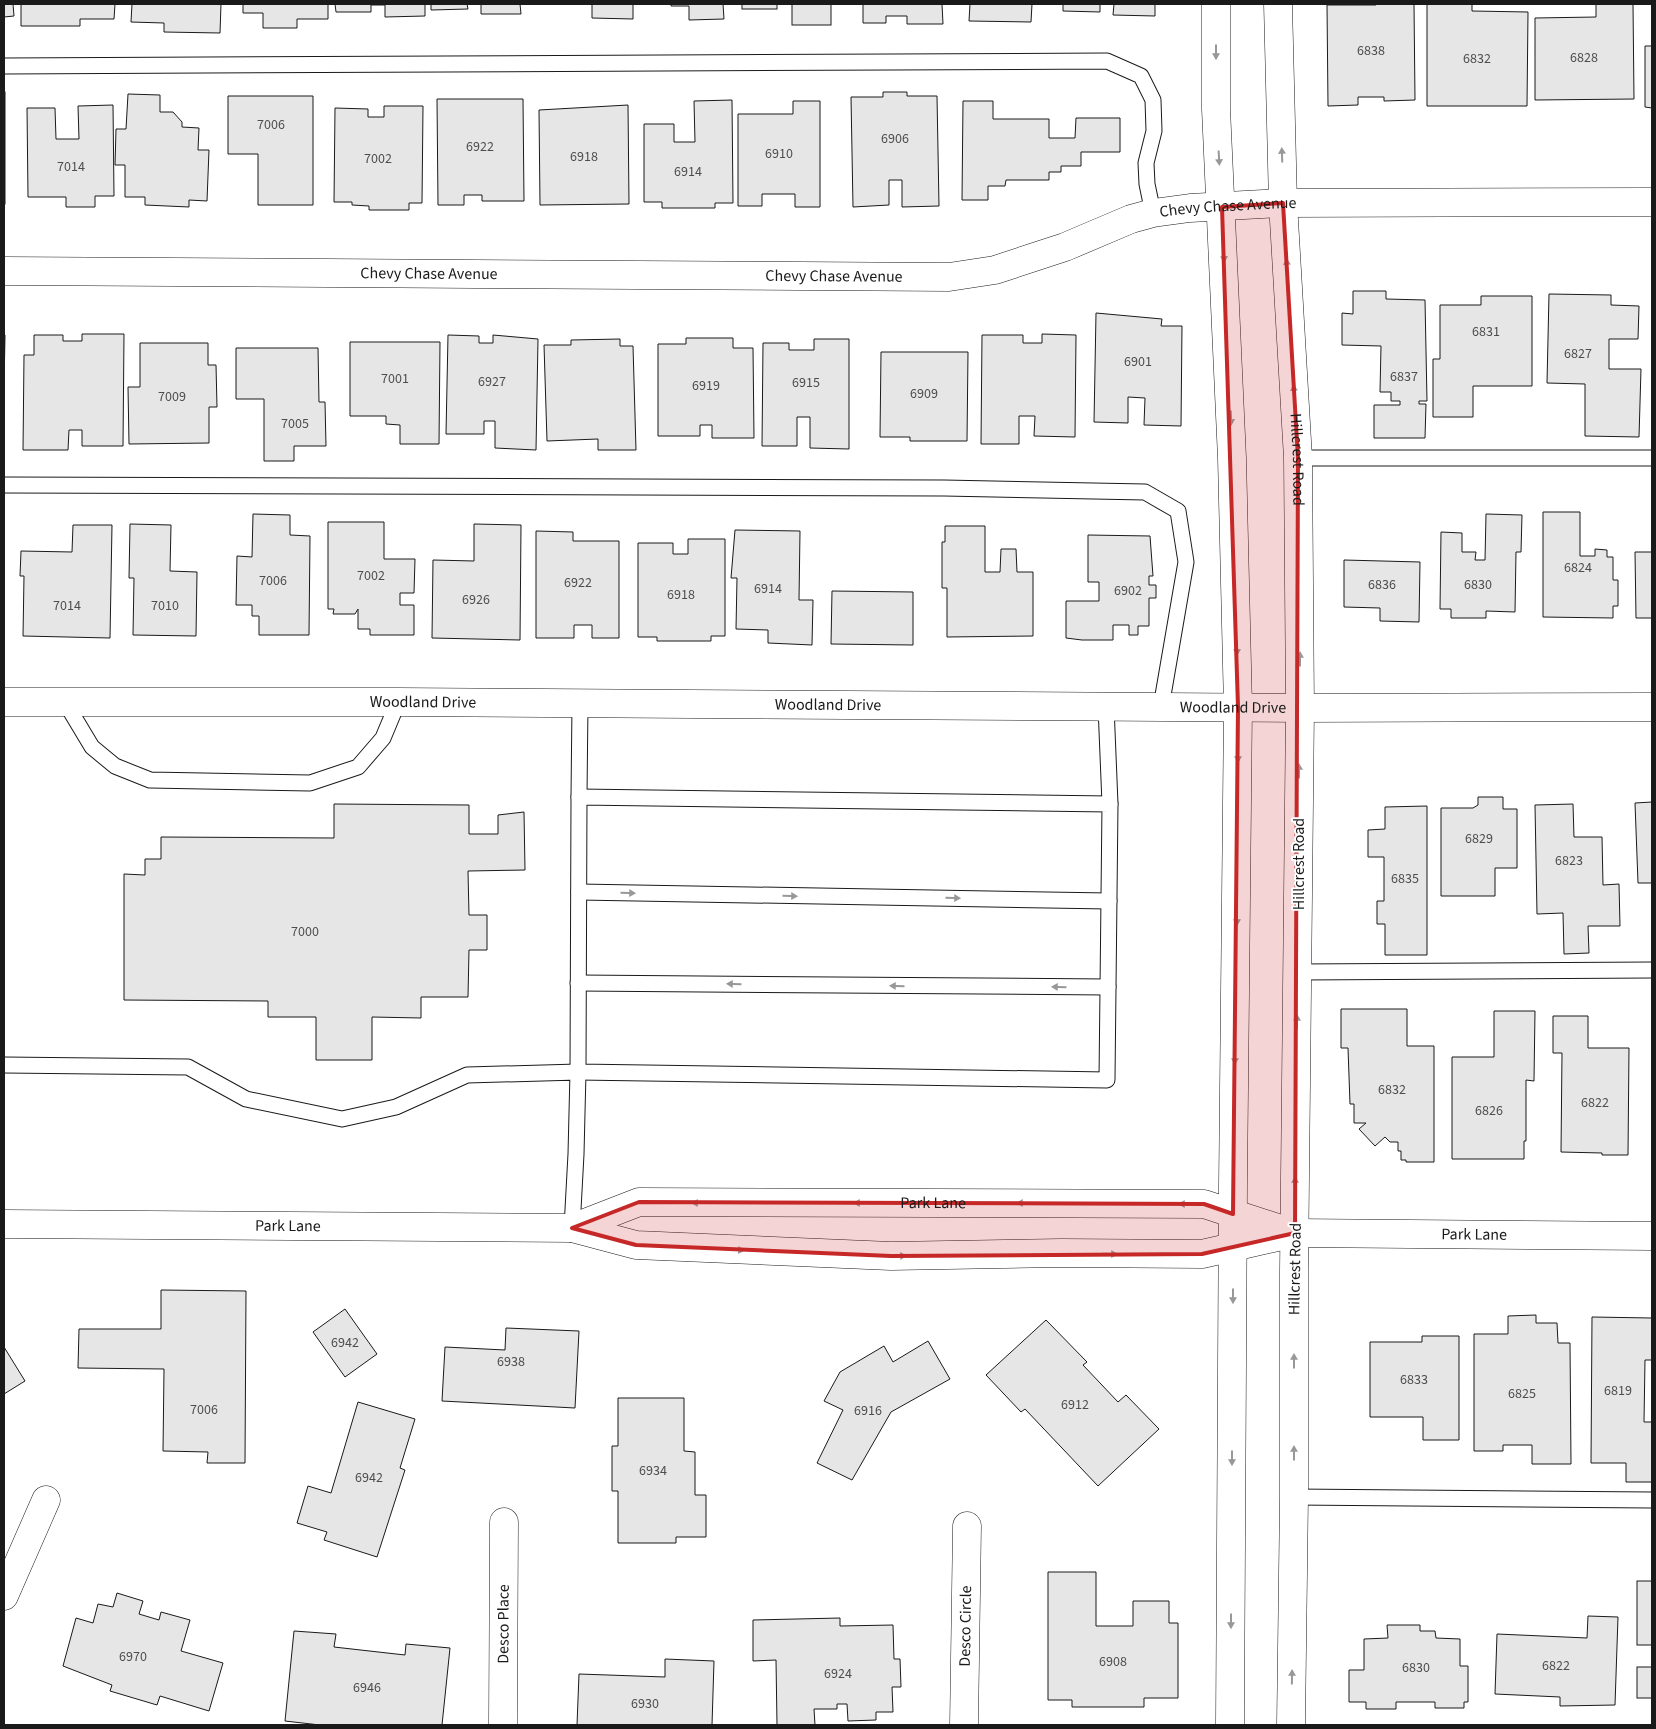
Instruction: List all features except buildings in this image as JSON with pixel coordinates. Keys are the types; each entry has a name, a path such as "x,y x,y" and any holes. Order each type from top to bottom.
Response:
{"street":[{"path":"1216,4 1216,109 1222,207 1232,458 1238,707 1230,1725"},
{"name":"Hillcrest Road","path":"1278,4 1283,203 1298,458 1300,708 1291,1725"},
{"name":"Chevy Chase Avenue","path":"4,271 949,277 995,270 1065,247 1131,219 1153,213 1190,208 1283,203 1652,202"},
{"name":"Woodland Drive","path":"4,702 398,702 1300,708 1652,707"},
{"name":"Park Lane","path":"572,1228 640,1202 1204,1204 1295,1233"},
{"name":"Park Lane","path":"4,1224 572,1228 636,1245 891,1256 1061,1253 1186,1255 1202,1254 1295,1233 1652,1236"},
{"path":"4,1596 46,1500"},
{"name":"Desco Place","path":"503,1725 504,1522"},
{"name":"Desco Circle","path":"964,1725 967,1526"}],"lane":[{"path":"4,66 1107,61 1141,76 1153,100 1154,132 1146,163 1147,184 1153,213"},
{"path":"1298,458 1652,458"},
{"path":"4,485 934,488 1145,492 1178,511 1186,562 1161,707"},
{"path":"65,702 92,747 115,766 150,780 310,783 358,767 383,738 398,702"},
{"path":"572,1228 578,1072 580,704"},
{"path":"4,1065 188,1067 246,1099 342,1119 396,1107 467,1076 578,1072 1107,1080 1110,804 1106,706"},
{"path":"579,797 1110,804"},
{"path":"579,892 1109,900"},
{"path":"1298,972 1652,970"},
{"path":"578,983 1108,988"},
{"path":"1294,1497 1652,1500"}],"highlighted area":[{"path":"1283,203 1298,458 1295,1233 1202,1254 891,1256 636,1245 572,1228 639,1202 1204,1204 1233,1214 1238,707 1222,207"}]}
